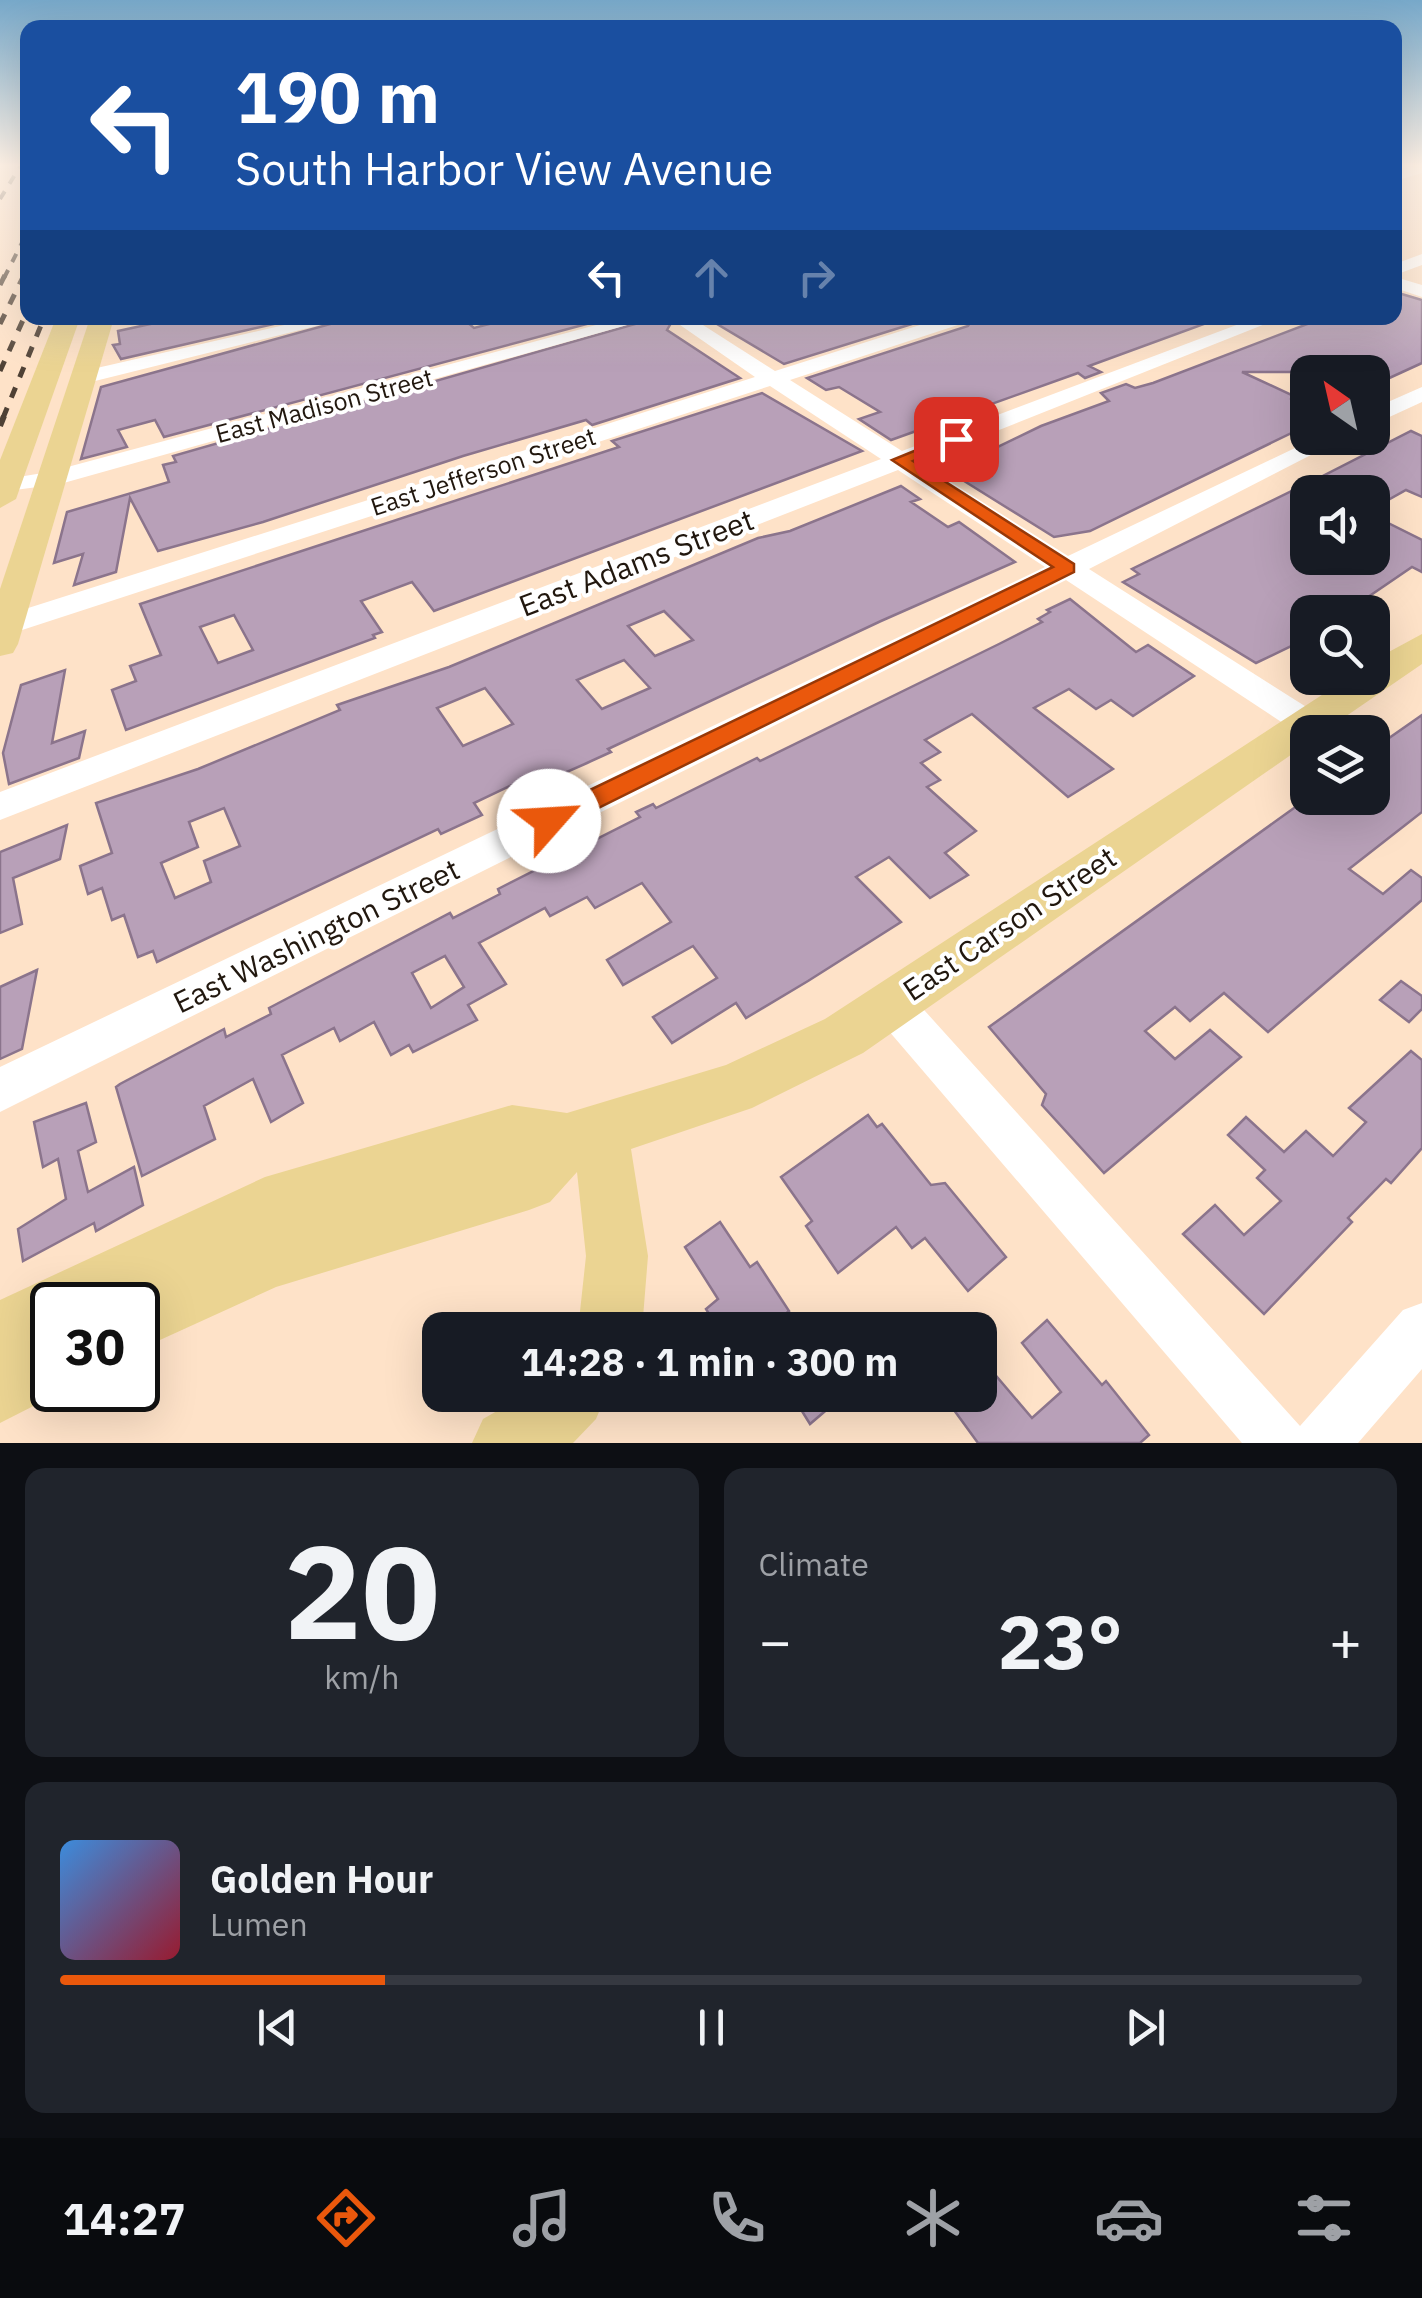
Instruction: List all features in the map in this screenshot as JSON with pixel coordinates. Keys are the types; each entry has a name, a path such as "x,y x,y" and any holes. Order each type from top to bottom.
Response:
{"main road":[{"path":"2,493 65,325"},
{"path":"3,635 100,325"},
{"name":"East Carson Street","path":"1319,715 1422,646"},
{"name":"East Carson Street","path":"104,1282 265,1206 512,1133 583,1136 734,1089 794,1063 891,1003 1290,734"},
{"path":"160,1308 269,1258 529,1181 583,1136 611,1195 618,1295 614,1312"},
{"name":"East Carson Street","path":"0,1335 30,1319"},
{"path":"0,1390 30,1374"},
{"path":"507,1443 556,1412"}],"street":[{"path":"83,378 308,325"},
{"name":"East Madison Street","path":"2,493 616,325"},
{"path":"690,325 1295,715"},
{"name":"East Jefferson Street","path":"3,635 938,325"},
{"name":"East Adams Street","path":"0,806 1253,325"},
{"path":"1390,409 1422,394"},
{"name":"East Washington Street","path":"0,1090 1298,455"},
{"path":"891,1003 1278,1443"},
{"path":"1322,1443 1422,1329"}],"building":[{"path":"1402,294 1422,300 1422,363 1390,378 1390,355 1290,355 1290,372 1242,372 1290,394 1290,434 1090,531 1054,537 948,471 1041,426 1109,401 1101,393 1126,384 1135,388 1305,325 1402,325"},
{"path":"146,325 269,325 121,359 113,345 120,344 118,331"},
{"path":"327,325 583,325 164,437 155,420 118,430 127,447 81,459 101,387"},
{"path":"632,325 670,325 667,330 740,378 592,425 586,420 463,456 263,522 158,551 130,498 116,572 74,585 83,554 54,563 67,512 169,482 163,465 176,462 173,456"},
{"path":"719,325 909,325 784,364"},
{"path":"1201,325 1089,366 1101,372 1085,378 1078,373 891,440 859,419 880,412 839,387 826,390 807,378 968,326"},
{"path":"762,393 862,451 434,611 412,582 361,601 382,632 373,635 375,638 126,730 112,690 136,681 130,666 161,655 140,604 619,447 612,441","holes":["234,615 253,650 218,663 200,627"]},
{"path":"1411,431 1422,436 1422,497 1406,490 1390,499 1390,475 1325,475 1364,455 1390,455 1390,442"},
{"path":"901,486 920,499 911,502 948,527 959,522 1015,562 608,749 611,752 587,763 535,786 529,777 474,803 482,815 441,834 438,829 157,962 153,951 138,957 124,915 112,920 102,888 88,894 80,866 112,853 96,803 198,769 340,710 337,705 449,667 758,538 790,531","holes":["664,611 693,640 655,656 628,626","624,660 650,688 602,709 577,680","485,688 513,724 463,746 437,708","224,808 240,846 204,861 211,882 175,898 161,863 198,847 189,822"]},
{"path":"1290,492 1290,575 1390,575 1390,524 1422,540 1422,572 1412,567 1371,595 1290,595 1290,647 1256,663 1123,582 1139,574 1132,569"},
{"path":"1070,599 1136,652 1148,645 1194,676 1133,716 1111,700 1096,709 1069,689 1034,708 1113,769 1068,797 972,714 925,740 940,752 921,763 940,780 927,787 976,831 945,853 968,875 930,898 889,857 856,877 901,922 808,981 746,1018 736,1003 672,1043 653,1017 717,978 693,946 623,985 607,960 671,922 642,883 595,908 587,897 550,916 545,908 479,943 506,984 468,1005 477,1020 413,1052 409,1045 391,1055 374,1022 340,1041 334,1028 282,1055 303,1103 271,1122 253,1079 204,1106 215,1139 142,1176 116,1087 120,1084 224,1029 226,1037 271,1014 269,1008 450,913 453,918 500,894 498,889 640,817 636,812 653,804 656,808 757,758 760,761 999,644 1042,622 1038,619 1050,612 1047,610","holes":["445,956 464,987 431,1008 412,973"]},
{"path":"65,670 52,743 85,731 79,758 9,784 3,753 21,685"},
{"path":"1422,715 1422,812 1349,869 1383,894 1411,870 1422,878 1422,900 1268,1032 1224,993 1190,1021 1175,1007 1145,1031 1175,1059 1210,1030 1241,1057 1104,1173 1042,1105 1046,1094 989,1027 1290,811 1290,815 1390,815 1390,737"},
{"path":"67,825 60,859 13,878 22,924 0,933 0,852"},
{"path":"37,970 22,1049 0,1059 0,987"},
{"path":"1401,981 1422,996 1422,1009 1409,1022 1380,1000"},
{"path":"1411,1051 1422,1060 1422,1148 1391,1183 1386,1179 1348,1218 1352,1222 1264,1314 1183,1234 1215,1205 1244,1235 1281,1201 1257,1178 1265,1170 1228,1135 1246,1117 1284,1152 1306,1131 1333,1156 1366,1122 1349,1108"},
{"path":"86,1103 96,1142 78,1151 88,1192 134,1167 143,1205 96,1231 94,1223 23,1261 18,1229 66,1199 58,1159 43,1167 34,1122"},
{"path":"868,1115 877,1127 882,1124 931,1185 945,1183 1006,1257 968,1291 925,1238 912,1248 896,1227 838,1273 806,1226 812,1221 781,1177"},
{"path":"720,1222 750,1267 757,1262 789,1311 708,1312 706,1309 718,1299 685,1247"},
{"path":"1047,1320 1102,1385 1106,1381 1149,1435 1140,1443 978,1443 955,1412 997,1412 997,1377 1032,1418 1061,1392 1022,1343"},
{"path":"803,1412 824,1412 810,1424"}],"railway":[{"path":"4,278 20,247"},
{"path":"0,285 5,275"},
{"path":"0,324 20,283"},
{"path":"0,371 21,325"},
{"path":"3,418 41,325"},
{"path":"0,426 4,416"}],"route":[{"path":"549,821 1067,568 900,460 956,439"}]}
